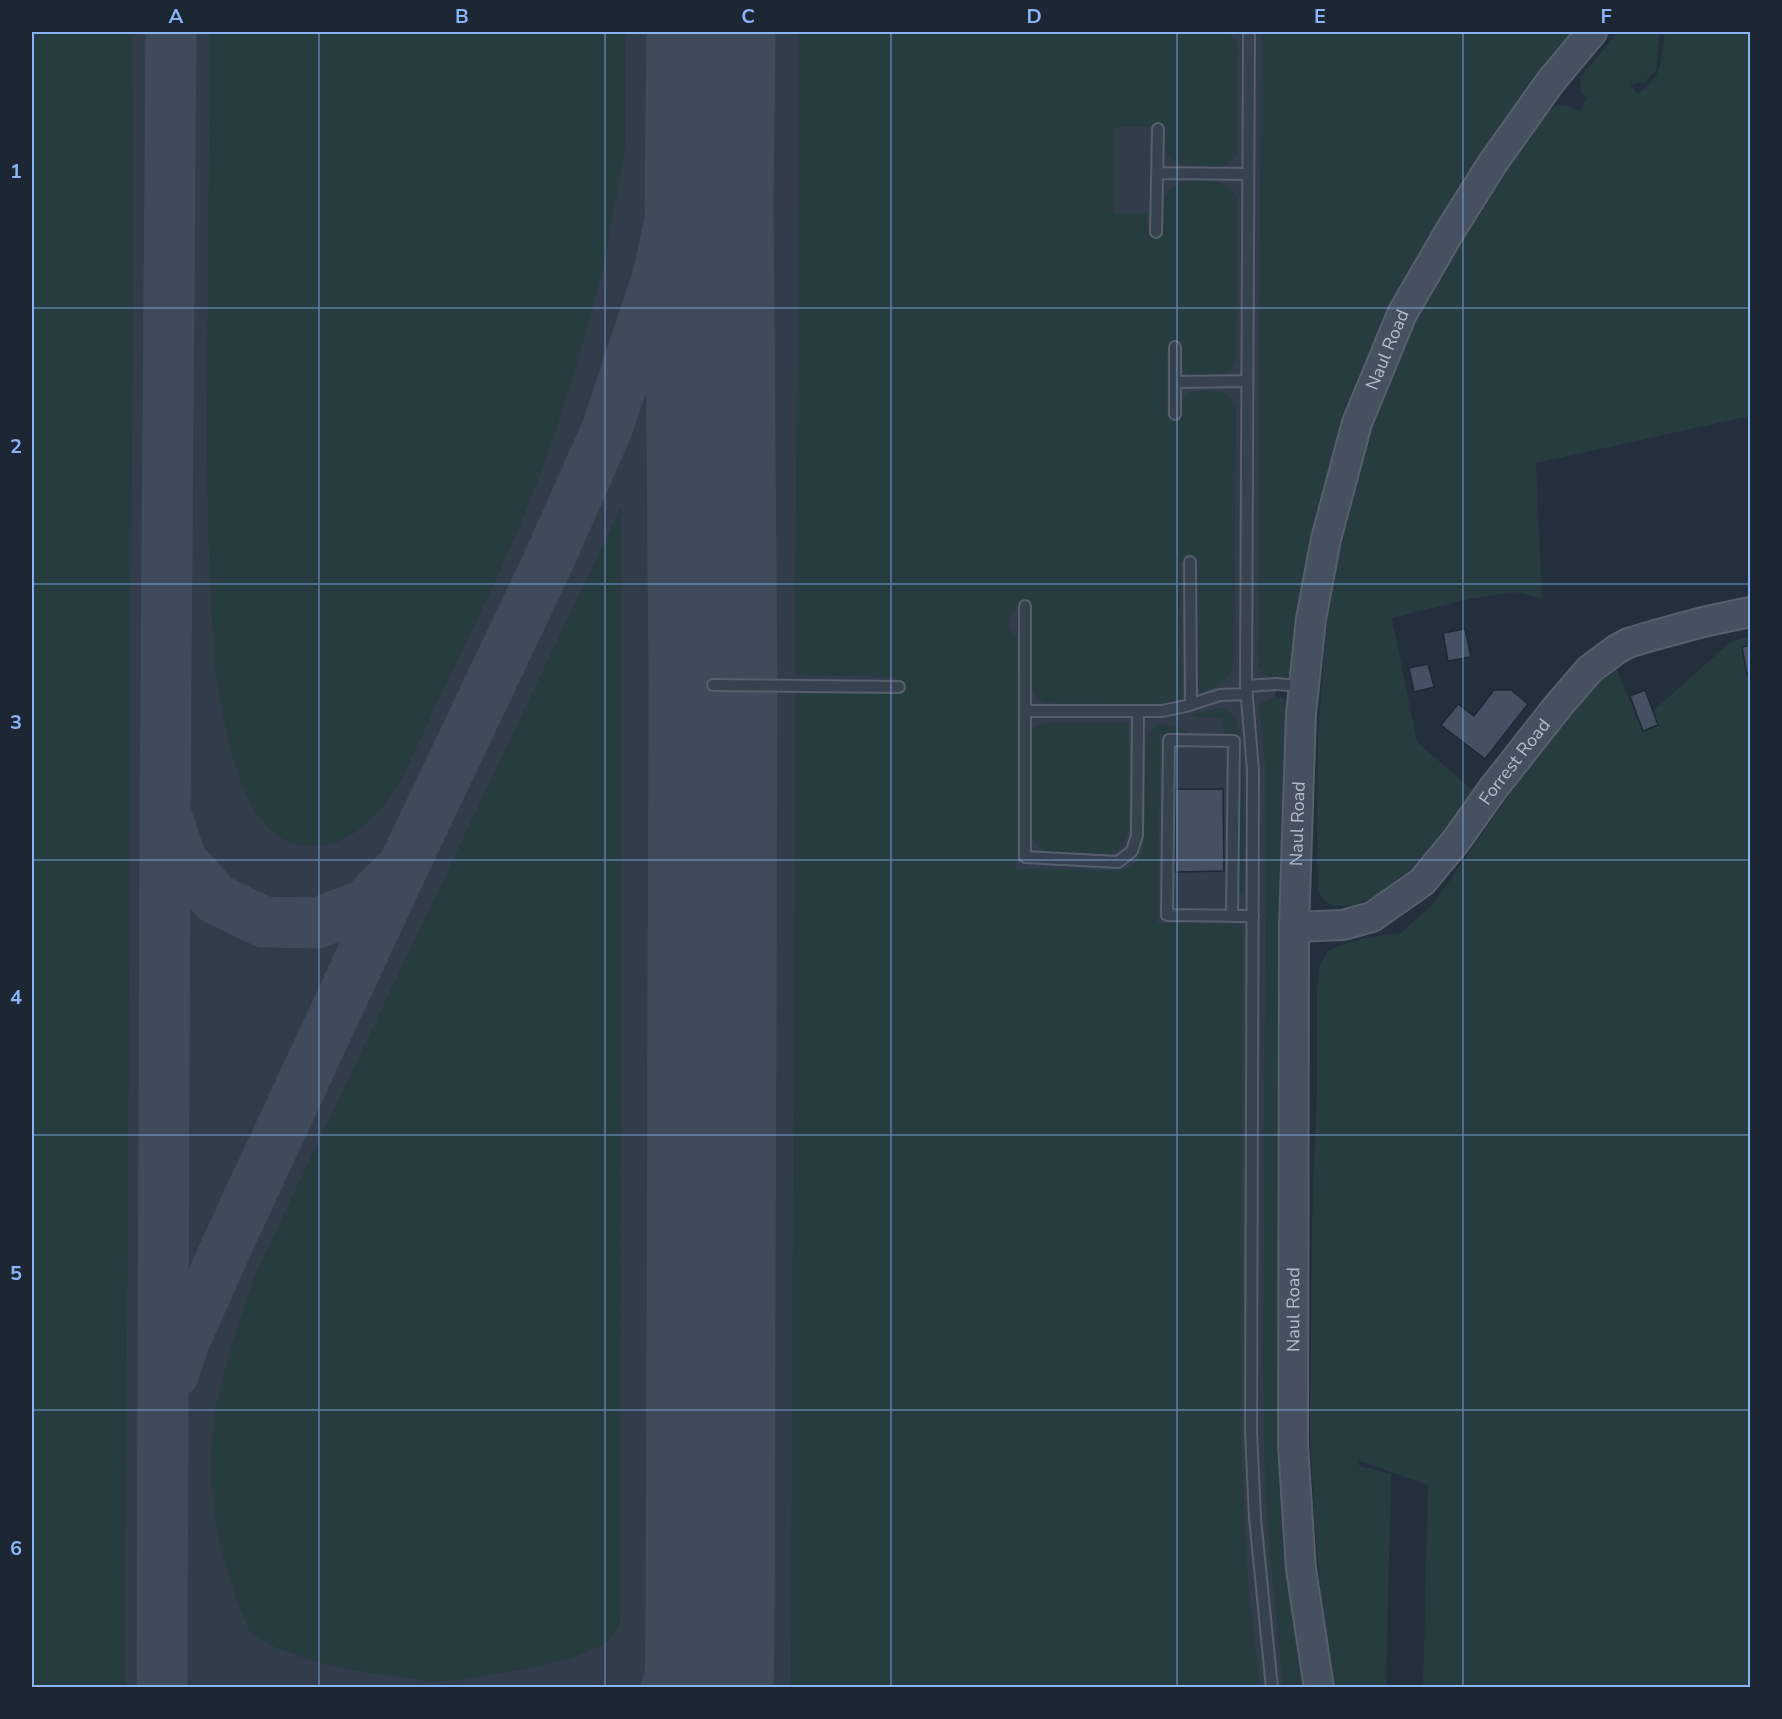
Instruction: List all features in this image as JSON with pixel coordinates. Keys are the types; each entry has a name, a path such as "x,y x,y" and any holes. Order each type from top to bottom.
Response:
{"street":[{"name":"Naul Road","path":"1319,1688 1300,1569 1293,1445 1294,927 1301,714 1311,619 1329,527 1357,423 1402,314 1492,164 1551,81 1592,32"},
{"name":"Forrest Road","path":"1294,927 1343,925 1372,916 1422,882 1456,841 1558,705 1590,669 1617,649 1628,643 1655,635 1750,612"}],"lane":[{"path":"1249,32 1246,690 1253,771 1251,1431 1255,1518 1272,1688"},
{"path":"1156,232 1158,129"},
{"path":"1157,173 1248,174"},
{"path":"1175,347 1175,414"},
{"path":"1175,382 1247,381"},
{"path":"1190,562 1191,704"},
{"path":"1024,606 1025,858 1118,862 1132,852 1137,835 1138,711"},
{"path":"1024,711 1162,711 1220,694 1276,684 1304,686"},
{"path":"713,685 899,687"},
{"path":"1232,916 1234,741 1169,740 1167,915 1232,916 1253,916"}],"shaded area":[{"path":"32,32 1282,32 1279,562 1273,777 1295,1687 32,1688"}],"green space":[{"path":"32,32 132,32 133,253 125,1687 32,1687"},
{"path":"210,32 625,32 625,149 604,266 555,434 500,571 398,786 362,828 325,845 310,846 289,842 272,832 258,816 238,774 217,684 211,600 207,461"},
{"path":"799,32 1227,32 1238,43 1237,153 1231,161 1223,165 1182,164 1171,159 1166,152 1162,127 1115,127 1113,213 1147,214 1148,235 1164,235 1164,203 1167,193 1173,187 1192,180 1214,181 1224,184 1237,197 1236,362 1230,373 1221,377 1195,379 1187,374 1180,365 1179,348 1167,348 1166,415 1178,415 1183,398 1195,392 1225,393 1236,405 1234,662 1232,669 1222,682 1201,693 1192,684 1190,561 1180,562 1182,699 1158,704 1046,703 1035,696 1030,684 1030,608 1017,608 1009,619 1009,626 1017,637 1016,869 1117,871 1133,865 1139,859 1144,843 1146,743 1151,730 1162,723 1187,731 1187,734 1160,734 1158,923 1238,924 1242,927 1241,1445 1248,1579 1260,1687 791,1688 795,694 897,694 897,677 795,675"},
{"path":"1261,32 1579,32 1406,286 1296,664 1288,675 1279,680 1269,677 1258,668"},
{"path":"1618,32 1660,32 1656,70 1645,81 1630,85 1638,94 1653,80 1660,67 1665,32 1750,32 1750,416 1536,463 1542,598 1514,592 1469,599 1392,618 1417,742 1478,795 1434,846 1398,881 1379,894 1359,903 1340,906 1331,904 1322,898 1318,887 1318,737 1331,586 1337,551 1356,476 1389,380 1418,318 1472,220 1546,112 1563,105 1580,111 1587,98 1581,93 1580,78"},
{"path":"621,507 620,1626 606,1644 571,1658 462,1680 429,1681 353,1670 310,1660 275,1647 250,1632 237,1601 218,1539 210,1470 214,1414 231,1347 254,1277"},
{"path":"1750,637 1750,1687 1423,1687 1428,1485 1359,1461 1359,1466 1391,1474 1386,1687 1333,1687 1322,1609 1310,1436 1317,986 1320,966 1328,951 1337,946 1365,938 1401,933 1433,904 1562,720 1595,678 1615,665 1639,724 1731,641"},
{"path":"1275,696 1284,699 1291,722 1310,1687 1283,1687 1265,1487 1263,1364 1266,774 1259,704"},
{"path":"1222,708 1237,721 1240,734 1244,787 1244,894 1237,894 1237,734 1224,734 1223,718 1199,718 1189,715"},
{"path":"1046,723 1128,723 1129,827 1121,846 1112,854 1090,858 1060,856 1044,850 1033,838 1030,831 1029,731"}],"building":[{"path":"1465,629 1471,657 1448,661 1443,633"},
{"path":"1750,645 1750,673 1747,674 1742,647"},
{"path":"1428,664 1434,687 1414,692 1409,668"},
{"path":"1494,690 1511,690 1528,704 1485,759 1441,725 1458,704 1474,716"},
{"path":"1645,690 1658,725 1643,731 1630,696"},
{"path":"1175,789 1223,789 1224,871 1175,872"}],"taxiway":[{"path":"162,1688 171,32"},
{"path":"174,1373 184,1342 229,1241 547,564 607,429 659,272 694,105 701,32"},
{"path":"168,820 181,860 216,899 264,922 317,923 366,904 396,873"},
{"path":"666,1688 710,1635"}],"runway":[{"path":"709,1688 713,685 709,202 711,32"}]}
